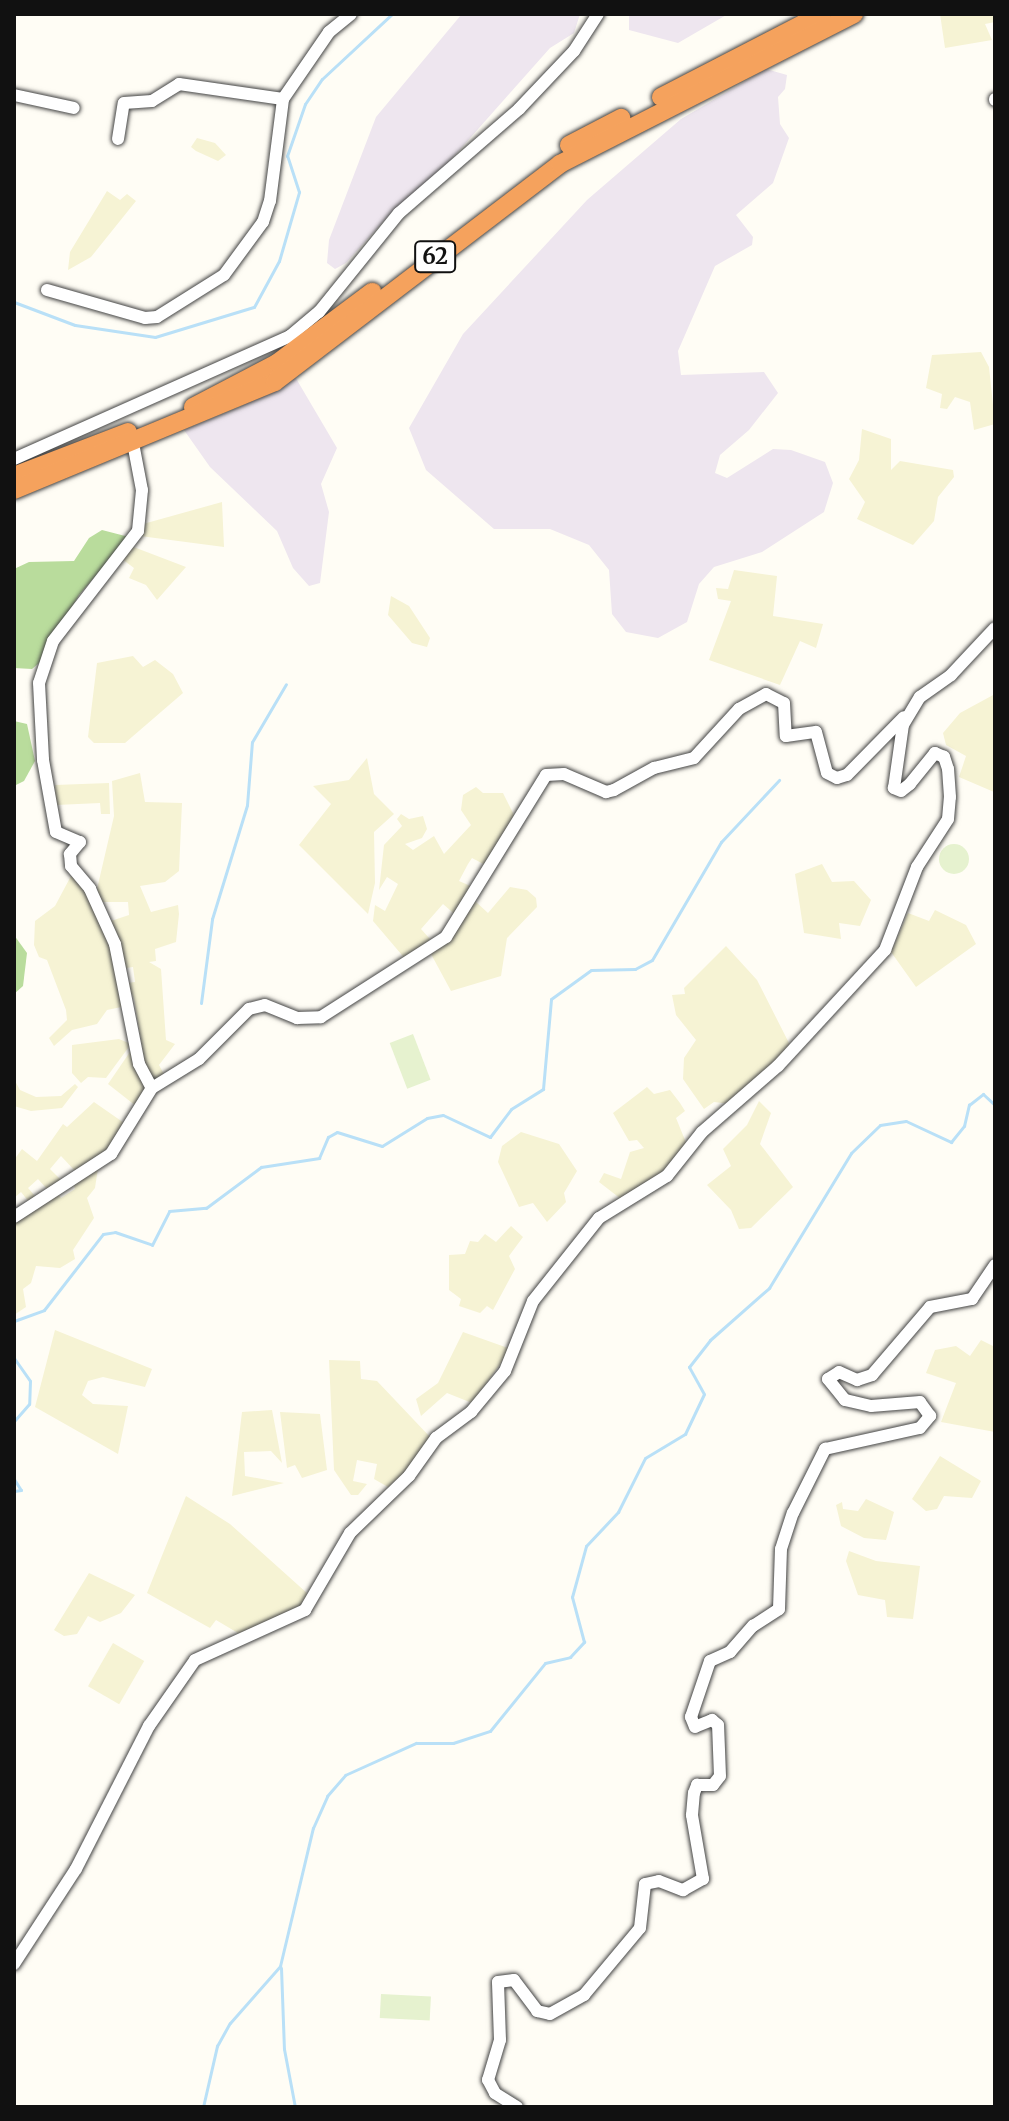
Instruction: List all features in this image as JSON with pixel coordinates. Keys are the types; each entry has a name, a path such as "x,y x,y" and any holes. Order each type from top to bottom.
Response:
{"highway":[{"name":"62","path":"14,476 196,406 247,381 295,341 542,162 822,14"},
{"name":"62","path":"14,490 275,382 560,164 854,14"}],"street":[{"path":"47,290 145,318 157,317 224,275 266,211 283,99 329,32 351,14"},
{"path":"14,459 295,341 399,213 454,170 574,51 598,14"},
{"path":"118,139 124,103 152,101 179,84 283,99"},
{"path":"14,95 74,108"},
{"path":"133,443 142,490 138,531 53,641 42,668 40,710 56,832 80,842 70,854 71,866 90,889 115,944 139,1064 152,1088"},
{"path":"14,1217 111,1154 152,1088 199,1059 249,1009 265,1005 297,1018 321,1017 446,937 546,775 564,774 606,792 614,790 654,768 694,758 739,709 766,694 784,703 786,736 816,732 827,773 837,778 847,775 995,628"},
{"path":"14,1964 76,1869 150,1724 195,1660 305,1610 357,1525 409,1476 436,1438 491,1389 521,1342 539,1291 576,1253 599,1218 667,1176 702,1132 778,1066 885,950 917,867 948,819 944,757 928,757 910,784 901,791 894,788 899,737 908,713"},
{"path":"517,2107 495,2093 488,2080 500,2040 498,1982 514,1980 537,2011 550,2014 584,1995 640,1928 645,1884 659,1881 683,1890 703,1879 692,1815 694,1793 697,1785 713,1785 721,1767 716,1720 691,1724 706,1669 779,1609 781,1549 793,1513 825,1449 920,1428 930,1416 920,1402 871,1406 845,1400 828,1379 839,1372 857,1380 872,1375 919,1326 930,1307 972,1299 995,1265"}],"shaded area":[{"path":"580,14 574,33 550,48 448,163 390,214 346,263 335,269 327,263 329,240 376,117 461,15"},
{"path":"629,14 728,14 678,43 629,30"},
{"path":"940,14 995,14 995,22 985,24 992,40 945,48"},
{"path":"766,69 787,75 785,89 778,97 780,124 789,138 773,183 736,215 753,237 752,245 715,266 678,351 681,375 764,372 778,393 749,430 720,455 715,473 727,478 773,449 791,450 825,462 833,483 824,512 762,552 714,567 699,584 687,622 658,638 626,632 612,614 609,570 589,545 550,529 494,529 426,470 409,428 463,334 587,200 681,119"},
{"path":"197,138 215,143 226,155 218,161 196,151 191,147"},
{"path":"107,191 120,200 127,194 136,201 91,257 68,270 70,252"},
{"path":"981,352 989,367 995,424 974,430 970,402 955,397 947,409 940,408 942,394 926,388 932,355"},
{"path":"294,375 337,448 321,484 329,512 320,583 309,586 293,568 277,531 210,467 184,430 240,407"},
{"path":"862,429 891,439 891,470 900,461 953,470 954,477 938,497 934,521 913,545 857,519 865,502 849,479 859,460"},
{"path":"222,502 224,547 140,536 143,524"},
{"path":"131,546 186,567 157,600 146,585 129,578 134,568 122,559"},
{"path":"734,570 777,576 773,616 823,624 816,648 800,641 780,685 709,660 731,601 718,599 716,588 728,589"},
{"path":"391,596 409,606 430,638 427,647 412,643 388,615"},
{"path":"133,656 143,667 155,660 173,674 183,693 125,743 94,743 88,737 97,663"},
{"path":"995,694 994,792 959,777 966,756 946,745 943,733 960,713"},
{"path":"367,758 374,794 394,814 374,832 375,883 368,914 299,845 331,804 313,786 349,780"},
{"path":"140,773 145,802 182,803 179,871 165,882 140,886 151,912 178,905 179,914 176,942 155,949 156,961 149,962 161,969 166,1040 175,1044 159,1065 165,1076 154,1083 147,1076 134,999 127,983 135,982 133,967 126,968 105,923 129,915 128,902 99,902 97,889 114,816 112,781"},
{"path":"109,783 110,814 101,814 100,803 56,805 55,785"},
{"path":"476,787 483,793 503,793 516,819 489,867 472,858 468,864 459,881 475,888 458,917 443,904 421,929 430,939 407,961 373,921 375,905 385,911 398,884 387,877 379,890 384,845 402,826 397,819 401,814 409,819 423,816 427,829 422,838 405,844 413,850 434,836 444,854 471,825 461,810 463,795"},
{"path":"822,864 832,882 854,881 871,900 860,926 839,923 841,939 804,933 795,874"},
{"path":"71,876 81,881 111,944 126,1006 107,1010 97,1024 72,1030 54,1046 49,1038 67,1020 66,1010 47,960 39,957 34,945 35,921 55,906"},
{"path":"510,887 527,890 536,898 537,907 507,938 501,976 451,991 431,954 475,901 488,913"},
{"path":"935,910 966,925 976,944 916,987 891,952 908,913 929,921"},
{"path":"726,946 757,980 790,1045 769,1072 730,1104 714,1102 704,1109 683,1079 684,1058 696,1040 676,1015 672,995 685,994 684,988"},
{"path":"119,1039 131,1044 106,1078 88,1077 81,1083 72,1073 72,1045"},
{"path":"132,1049 149,1087 136,1106 108,1084"},
{"path":"14,1079 20,1090 36,1097 61,1096 75,1084 78,1087 62,1108 31,1111 14,1106"},
{"path":"647,1087 654,1094 670,1090 680,1103 685,1111 676,1118 687,1145 674,1165 621,1199 599,1182 604,1173 621,1179 630,1152 644,1148 637,1140 629,1141 613,1113"},
{"path":"759,1101 771,1113 760,1144 793,1187 751,1228 739,1229 731,1210 707,1185 731,1166 723,1149 747,1125"},
{"path":"94,1102 127,1125 118,1142 76,1172 61,1156 50,1169 61,1180 47,1189 38,1179 28,1188 36,1197 29,1202 21,1192 14,1198 14,1160 22,1149 37,1161 63,1124 67,1127"},
{"path":"521,1132 559,1144 577,1171 564,1193 566,1202 547,1222 533,1203 519,1207 498,1162 502,1146"},
{"path":"98,1168 95,1188 87,1198 94,1218 73,1250 75,1259 60,1268 36,1266 31,1283 23,1289 26,1307 14,1315 14,1221 56,1191 61,1198 75,1189 72,1181"},
{"path":"511,1226 523,1237 509,1256 515,1269 493,1310 487,1306 480,1313 459,1306 461,1299 449,1290 449,1255 465,1254 470,1241 478,1242 485,1234 496,1242"},
{"path":"55,1330 152,1369 145,1387 103,1377 88,1381 82,1395 93,1404 128,1406 118,1454 35,1407"},
{"path":"463,1332 511,1349 472,1403 447,1393 421,1416 416,1399 438,1383"},
{"path":"981,1340 995,1347 995,1432 941,1422 956,1383 926,1373 935,1350 956,1346 970,1356"},
{"path":"329,1360 360,1361 361,1379 377,1381 431,1438 416,1462 388,1487 374,1479 377,1464 357,1460 353,1481 367,1484 358,1495 351,1495 334,1470"},
{"path":"272,1410 282,1463 271,1451 244,1452 245,1476 284,1483 232,1496 242,1412"},
{"path":"280,1412 320,1414 327,1470 302,1478 295,1465 287,1468"},
{"path":"940,1456 981,1481 972,1498 944,1496 937,1509 926,1511 912,1499"},
{"path":"186,1496 230,1524 308,1594 297,1611 243,1636 216,1620 210,1628 147,1593"},
{"path":"866,1499 894,1512 886,1540 864,1538 841,1526 836,1505 842,1502 843,1509 858,1511"},
{"path":"849,1551 876,1561 920,1566 913,1619 887,1617 885,1600 858,1595 846,1561"},
{"path":"89,1573 135,1595 121,1613 100,1622 88,1616 77,1634 64,1636 54,1630"},
{"path":"113,1643 144,1661 119,1704 88,1686"}],"green space":[{"path":"102,530 129,537 79,595 39,663 32,669 14,668 14,569 29,562 74,561 89,538"},
{"path":"14,721 27,724 35,761 24,781 14,786"},
{"path":"954,844 960,845 968,853 968,865 960,873 954,874 948,873 940,865 939,859 940,853 948,845"},
{"path":"14,935 27,953 23,986 14,994"},
{"path":"413,1034 431,1080 407,1089 390,1043"},
{"path":"381,1994 431,1997 430,2021 380,2018"}],"waterway":[{"path":"14,302 75,325 155,337 254,307 279,261 299,192 287,156 305,104 322,79 392,14"},
{"path":"201,1003 212,919 247,805 252,742 286,684"},
{"path":"14,1321 44,1310 103,1234 115,1232 152,1245 169,1211 206,1208 261,1167 319,1158 328,1137 337,1132 382,1146 427,1118 443,1115 490,1137 511,1109 543,1089 551,999 591,970 635,969 652,960 721,842 779,780"},
{"path":"203,2107 217,2046 230,2023 280,1966 313,1828 327,1796 345,1775 416,1743 453,1743 490,1731 545,1663 570,1657 584,1642 572,1597 586,1546 618,1512 645,1458 685,1434 704,1394 689,1367 710,1340 769,1288 851,1153 880,1125 906,1121 951,1142 964,1126 969,1105 983,1094 995,1105"},
{"path":"14,1358 30,1381 29,1404 14,1421"},
{"path":"14,1479 21,1490 14,1491"},
{"path":"281,1968 284,2049 295,2107"}]}
